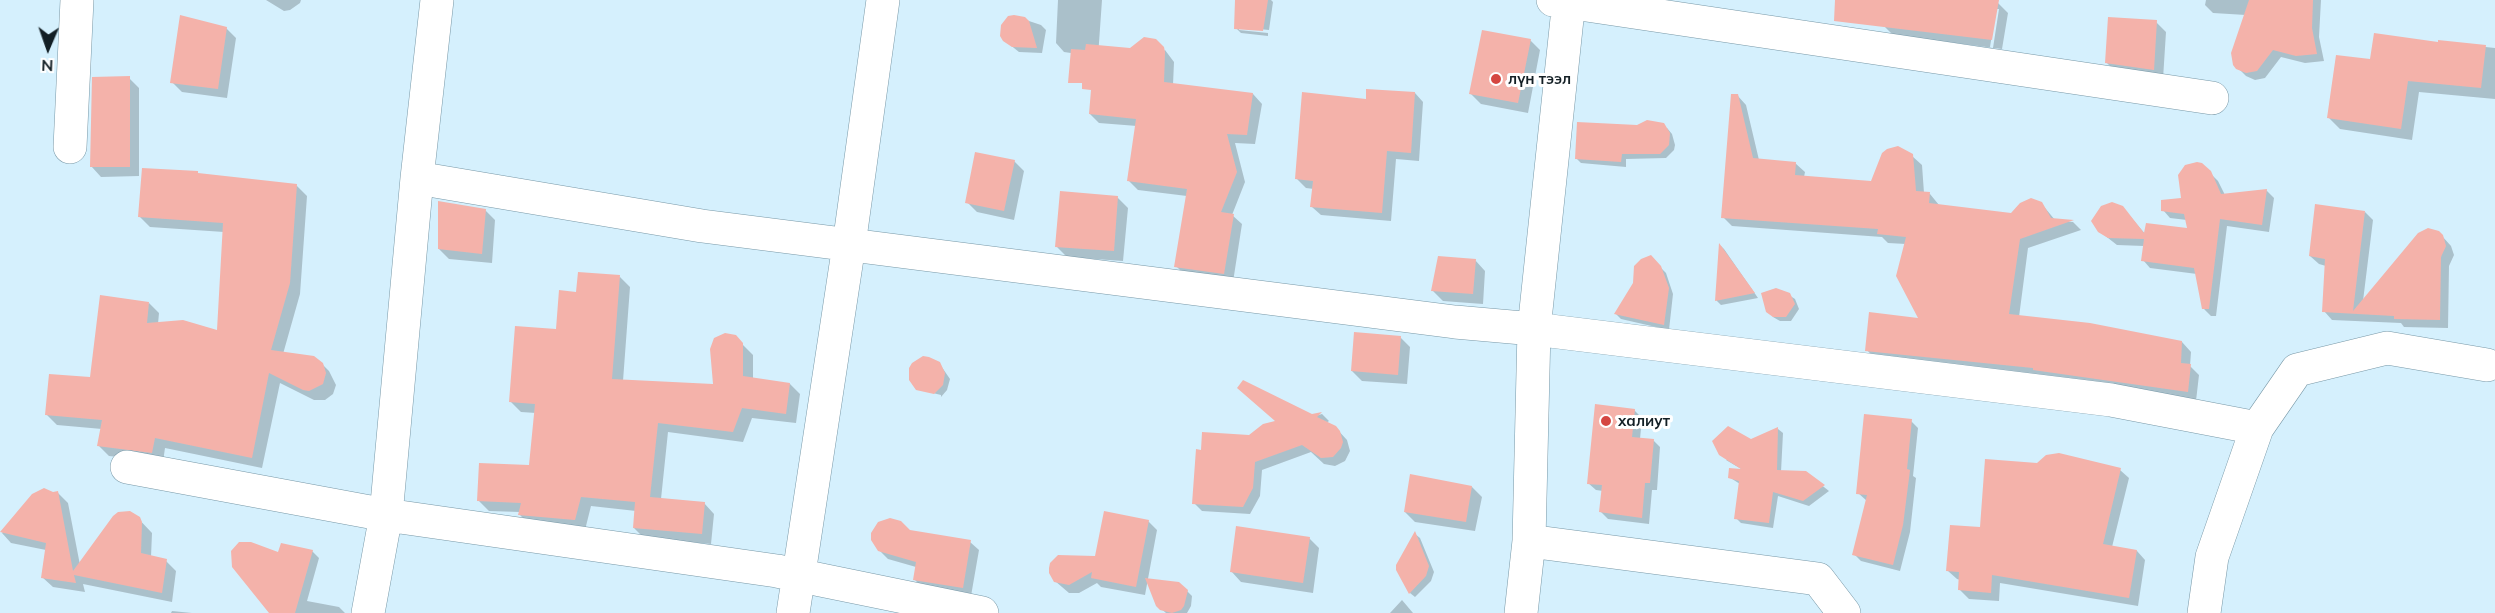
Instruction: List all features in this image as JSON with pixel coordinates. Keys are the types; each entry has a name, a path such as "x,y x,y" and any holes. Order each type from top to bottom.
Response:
{"street":[{"path":"70,147 77,0"},
{"path":"369,613 386,515 417,178 437,0"},
{"path":"793,613 849,245 883,0"},
{"path":"1521,613 1529,541 1534,329 1564,1 2212,98"},
{"path":"417,178 702,226 1455,322 1534,329 2111,400 2257,428"},
{"path":"2204,613 2212,557 2257,428 2297,370 2387,348 2487,365"},
{"path":"127,467 386,515 765,570 982,613"},
{"path":"1529,541 1818,579 1844,613"}],"building":[{"path":"1235,0 1268,0 1263,31 1234,29"},
{"path":"1835,0 1999,0 1992,40 1834,21"},
{"path":"2249,0 2313,0 2312,28 2317,54 2296,56 2273,50 2257,71 2246,73 2236,69 2231,53"},
{"path":"180,15 227,27 218,89 170,83"},
{"path":"1008,16 1025,17 1029,21 1037,48 1012,47 1003,41 1000,36 1001,25"},
{"path":"2108,17 2157,20 2154,70 2105,63"},
{"path":"1482,30 1531,39 1518,103 1469,94"},
{"path":"2374,33 2438,42 2438,40 2486,45 2481,88 2408,81 2401,129 2327,118 2336,55 2370,59"},
{"path":"1144,37 1156,39 1164,47 1164,82 1253,93 1247,135 1227,134 1237,172 1221,212 1234,214 1224,274 1174,267 1187,189 1127,181 1136,119 1089,114 1091,90 1082,89 1082,83 1068,83 1071,49 1085,50 1086,44 1130,48"},
{"path":"130,76 130,167 90,167 92,77"},
{"path":"1366,89 1415,92 1411,153 1387,151 1382,213 1310,207 1313,181 1295,179 1302,92 1366,99"},
{"path":"1731,94 1738,94 1753,158 1796,162 1795,175 1871,181 1882,153 1898,146 1913,154 1916,191 1930,192 1929,203 2011,213 2020,203 2031,198 2042,202 2051,218 2074,220 2020,239 2009,314 2090,323 2182,341 2181,363 2191,364 2188,392 2033,370 2033,368 1865,351 1869,312 1918,318 1896,276 1906,237 1877,234 1878,229 1721,218"},
{"path":"1647,120 1664,123 1670,133 1669,145 1660,154 1622,154 1621,162 1575,159 1577,122 1637,125"},
{"path":"975,152 1015,160 1004,211 965,203"},
{"path":"2202,163 2211,171 2221,194 2267,189 2262,225 2220,219 2209,309 2202,309 2194,268 2141,261 2144,239 2108,238 2098,232 2091,221 2101,206 2112,202 2123,206 2144,233 2146,223 2187,228 2184,214 2161,211 2161,200 2181,198 2178,175 2185,165"},
{"path":"142,168 198,171 198,173 297,184 290,283 271,350 314,356 323,363 326,373 323,384 309,391 269,373 252,458 155,438 152,453 97,446 102,420 45,415 49,374 90,377 100,295 149,302 147,323 183,320 217,330 223,223 138,217"},
{"path":"1060,191 1118,196 1114,251 1055,247"},
{"path":"438,201 486,209 482,254 438,249"},
{"path":"2315,204 2365,211 2353,311 2418,233 2428,228 2439,231 2443,235 2446,246 2441,257 2440,320 2394,319 2394,316 2322,312 2325,259 2309,256"},
{"path":"1719,243 1755,293 1715,301"},
{"path":"1651,255 1661,266 1669,288 1664,325 1614,314 1633,283 1634,266 1641,259"},
{"path":"1438,256 1476,259 1473,294 1431,291"},
{"path":"578,272 620,275 612,379 713,384 710,349 714,338 725,333 736,335 743,343 743,376 790,383 786,414 742,408 733,432 658,423 650,497 705,502 702,534 633,528 635,502 581,497 575,520 518,515 521,503 477,501 479,463 529,465 535,404 509,402 515,326 556,329 559,290 576,292"},
{"path":"1776,288 1790,293 1795,304 1786,317 1773,317 1766,312 1761,293"},
{"path":"1354,332 1401,336 1398,375 1351,371"},
{"path":"923,356 940,362 945,373 943,385 934,394 916,390 909,380 909,368 912,363"},
{"path":"1243,380 1312,414 1322,412 1317,417 1336,426 1340,431 1343,442 1341,448 1333,457 1321,458 1302,445 1255,462 1253,488 1243,507 1192,504 1196,449 1201,450 1202,432 1249,435 1263,424 1275,421 1237,388"},
{"path":"1595,404 1635,409 1632,437 1654,439 1650,483 1645,483 1642,518 1599,512 1602,485 1587,484"},
{"path":"1864,414 1912,419 1907,469 1910,470 1903,525 1893,565 1852,555 1867,495 1856,494"},
{"path":"1728,426 1751,439 1778,427 1777,470 1806,471 1825,485 1803,501 1773,492 1769,523 1734,519 1739,481 1728,478 1729,468 1741,469 1719,455 1712,441"},
{"path":"2059,453 2121,468 2103,544 2137,550 2129,598 1992,575 1991,593 1958,590 1959,572 1946,571 1950,525 1980,527 1985,459 2037,463 2046,455"},
{"path":"1410,474 1472,486 1466,522 1404,512"},
{"path":"44,488 53,492 58,491 73,571 113,516 118,512 130,511 140,517 142,522 141,553 167,559 162,593 74,575 76,583 41,578 46,543 0,532 32,494"},
{"path":"1104,511 1149,520 1136,587 1091,578 1092,572 1069,585 1054,582 1049,568 1050,563 1058,555 1095,556"},
{"path":"890,518 901,521 910,530 971,540 963,588 913,580 916,562 878,551 871,540 871,533 878,522"},
{"path":"1236,526 1310,537 1303,583 1230,572"},
{"path":"1415,531 1429,566 1426,576 1409,594 1396,570 1396,565"},
{"path":"239,542 251,542 278,552 281,543 313,550 295,613 269,613 232,567 231,551"},
{"path":"1145,578 1179,582 1188,590 1181,610 1172,613 1160,610 1156,606"}],"place":[{"name":"лүн тээл","path":"1496,79"},
{"name":"халиут","path":"1606,421"}]}
